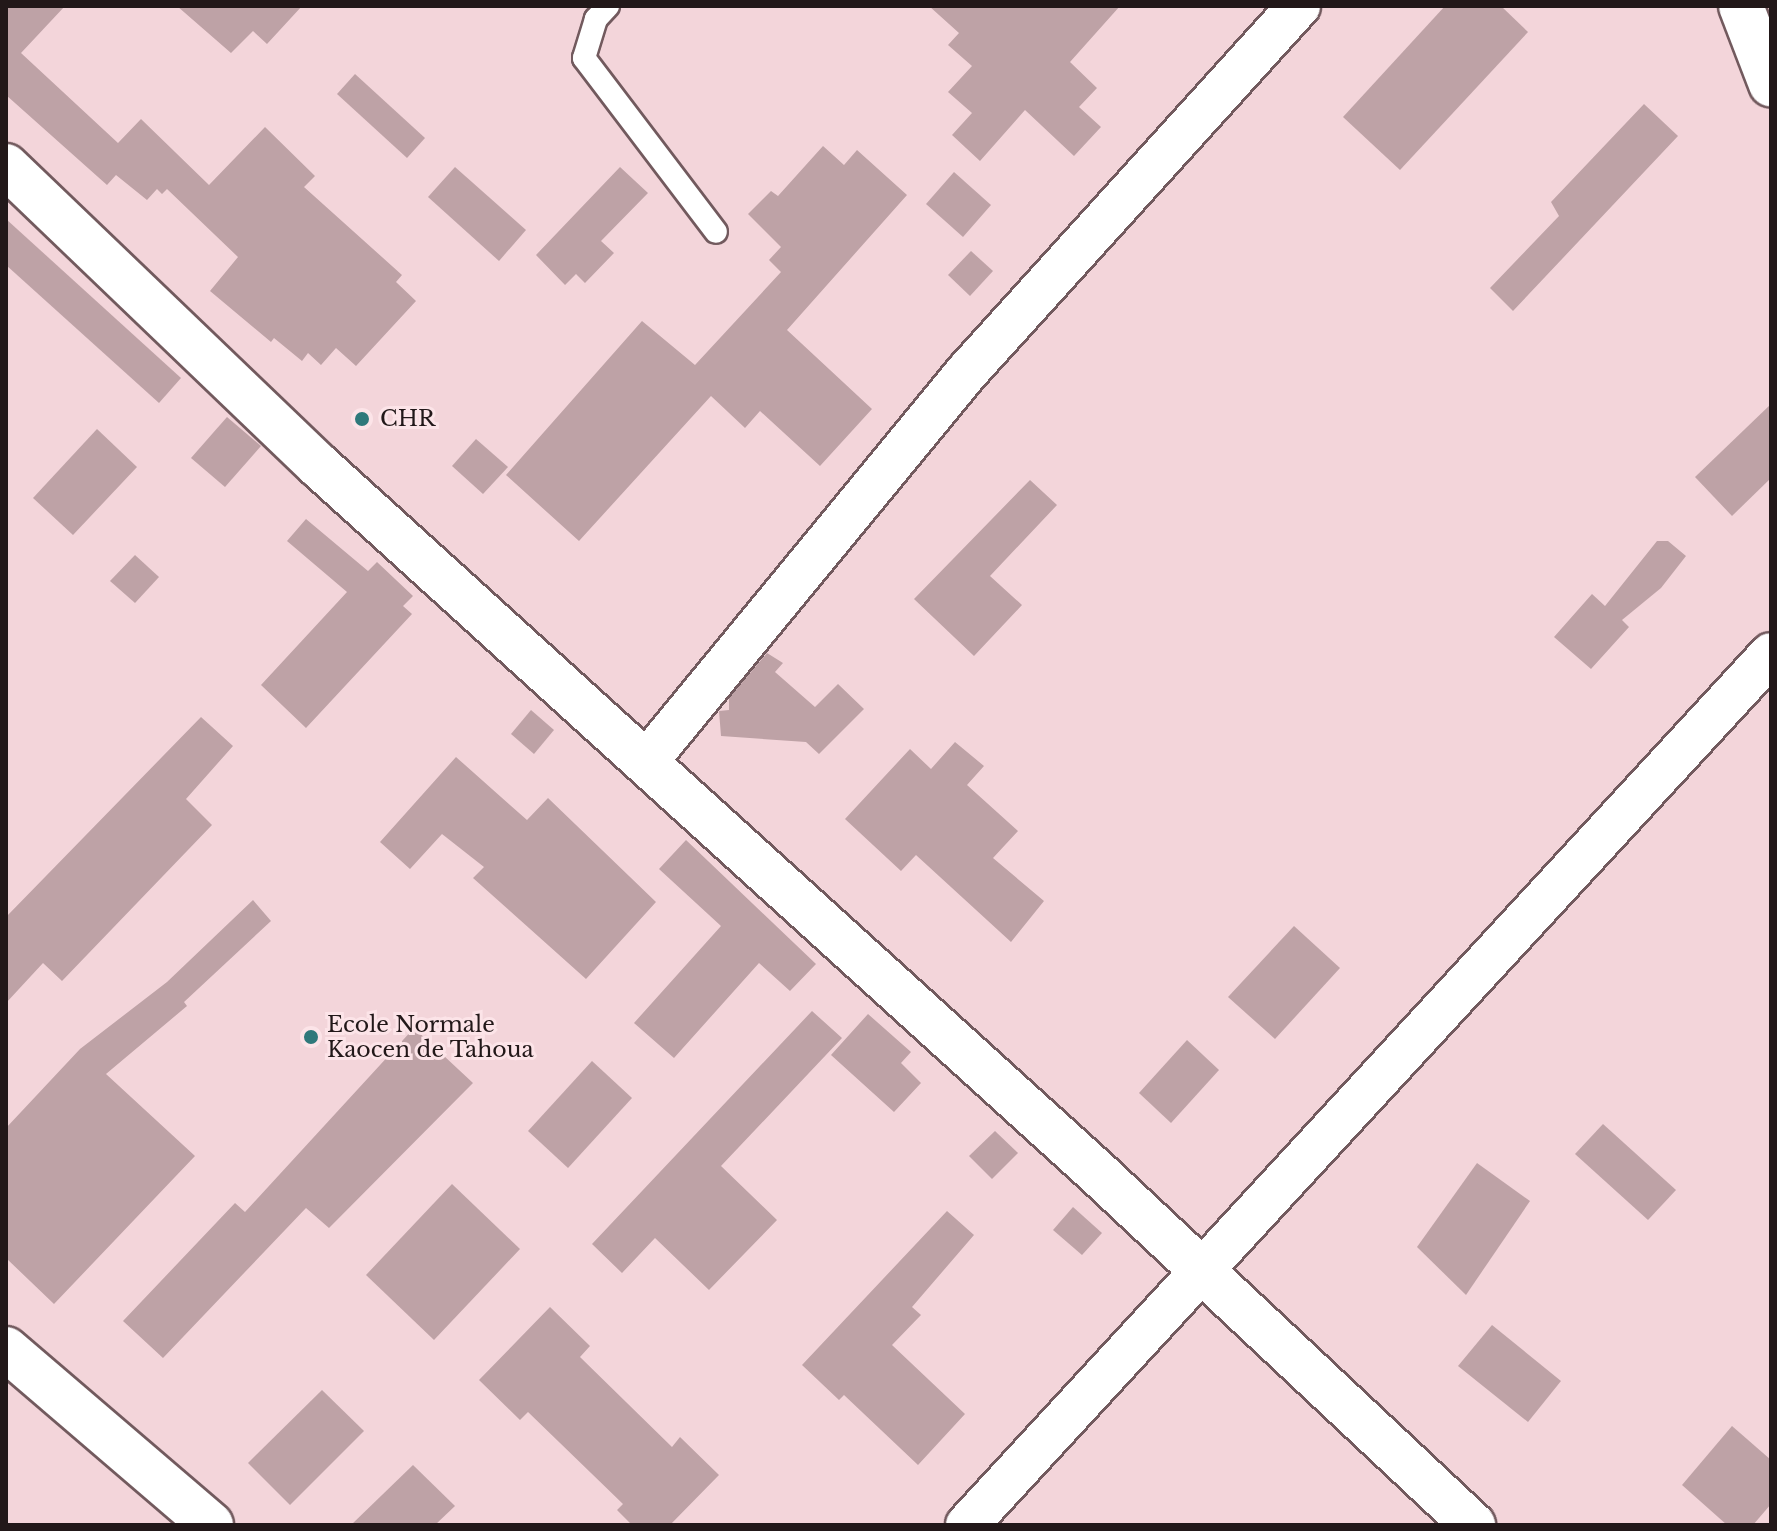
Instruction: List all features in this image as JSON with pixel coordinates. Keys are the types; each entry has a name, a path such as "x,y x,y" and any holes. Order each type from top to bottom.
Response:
{"street":[{"path":"646,762 966,373 1299,6"},
{"path":"1741,6 1771,84"},
{"path":"6,166 318,465 646,762 1473,1525"},
{"path":"967,1525 1771,654"},
{"path":"6,1349 211,1525"},
{"path":"6,1385 168,1525"}],"lane":[{"path":"602,10 584,58 716,232"}],"building":[{"path":"6,6 65,6 21,53 118,143 141,119 209,185 265,127 315,176 304,187 402,275 396,282 416,301 356,366 336,348 321,365 308,353 302,361 274,338 271,342 210,291 238,257 167,189 162,194 157,189 147,200 116,175 107,185 6,95"},
{"path":"177,6 302,6 267,44 253,31 231,53"},
{"path":"929,6 1120,6 1070,62 1097,88 1079,107 1101,127 1074,156 1025,110 980,161 952,135 972,113 948,92 972,66 948,45 959,33"},
{"path":"1445,6 1501,6 1528,32 1400,170 1343,117"},
{"path":"355,74 425,138 407,158 337,94"},
{"path":"1644,104 1678,136 1513,311 1490,288 1559,216 1551,202"},
{"path":"823,146 844,165 857,150 907,195 787,330 872,409 820,466 760,411 745,428 711,396 579,541 506,475 642,321 695,365 781,272 769,260 781,247 748,214 771,191 778,196"},
{"path":"455,167 526,230 499,261 428,197"},
{"path":"620,167 648,193 601,241 614,253 585,283 576,274 565,285 536,255"},
{"path":"954,172 991,205 963,237 926,204"},
{"path":"6,219 181,378 159,403 6,265"},
{"path":"971,251 993,271 970,296 948,275"},
{"path":"1771,404 1771,478 1732,516 1695,477"},
{"path":"227,417 261,446 225,487 191,458"},
{"path":"97,429 137,467 73,535 33,498"},
{"path":"476,439 508,467 483,494 452,466"},
{"path":"1030,480 1057,505 990,576 1022,605 974,656 914,599"},
{"path":"306,519 368,571 377,562 413,596 403,606 412,614 306,728 261,685 347,592 287,541"},
{"path":"1657,541 1668,541 1686,556 1661,588 1622,620 1629,627 1591,669 1554,637 1592,594 1605,606"},
{"path":"135,555 159,577 135,603 110,581"},
{"path":"767,653 783,663 775,672 815,707 838,684 864,709 819,754 806,742 721,736 719,711 729,710 729,698"},
{"path":"531,710 554,730 534,754 511,734"},
{"path":"201,717 233,746 186,799 212,825 62,981 43,963 6,1003 6,917"},
{"path":"955,742 984,766 967,785 1018,831 993,858 1044,901 1011,942 916,855 901,871 845,819 910,749 931,769"},
{"path":"456,757 527,820 548,798 656,902 586,979 473,878 484,867 442,834 410,869 380,842"},
{"path":"686,840 816,964 790,991 759,963 674,1058 634,1023 721,926 659,869"},
{"path":"253,900 271,921 184,1002 187,1006 106,1074 195,1156 54,1304 6,1258 6,1128 80,1049 167,982"},
{"path":"1294,926 1340,968 1275,1039 1228,997"},
{"path":"812,1011 842,1038 721,1166 777,1220 709,1290 655,1238 622,1273 592,1244"},
{"path":"868,1014 911,1052 901,1063 921,1083 894,1112 831,1055"},
{"path":"414,1028 473,1083 329,1228 306,1208 163,1358 123,1321 235,1203 245,1212"},
{"path":"1187,1040 1219,1070 1171,1123 1139,1093"},
{"path":"592,1061 632,1098 568,1168 528,1131"},
{"path":"1603,1124 1676,1190 1648,1220 1575,1154"},
{"path":"995,1131 1018,1153 992,1179 969,1156"},
{"path":"1477,1163 1530,1201 1466,1295 1417,1247"},
{"path":"452,1184 520,1249 434,1340 366,1275"},
{"path":"1073,1207 1102,1233 1082,1255 1053,1230"},
{"path":"947,1211 974,1235 912,1307 921,1315 892,1345 965,1414 918,1465 844,1395 839,1400 802,1365"},
{"path":"550,1307 590,1346 580,1357 672,1447 680,1437 719,1475 670,1525 632,1525 617,1510 623,1504 528,1412 520,1420 479,1380"},
{"path":"1492,1325 1561,1381 1528,1422 1458,1366"},
{"path":"322,1390 364,1431 290,1505 248,1463"},
{"path":"1732,1426 1771,1460 1771,1504 1753,1525 1727,1525 1682,1485"},
{"path":"413,1465 455,1506 435,1525 351,1525"}],"place":[{"name":"CHR","path":"362,419"},
{"name":"Ecole Normale Kaocen de Tahoua","path":"311,1037"}]}
